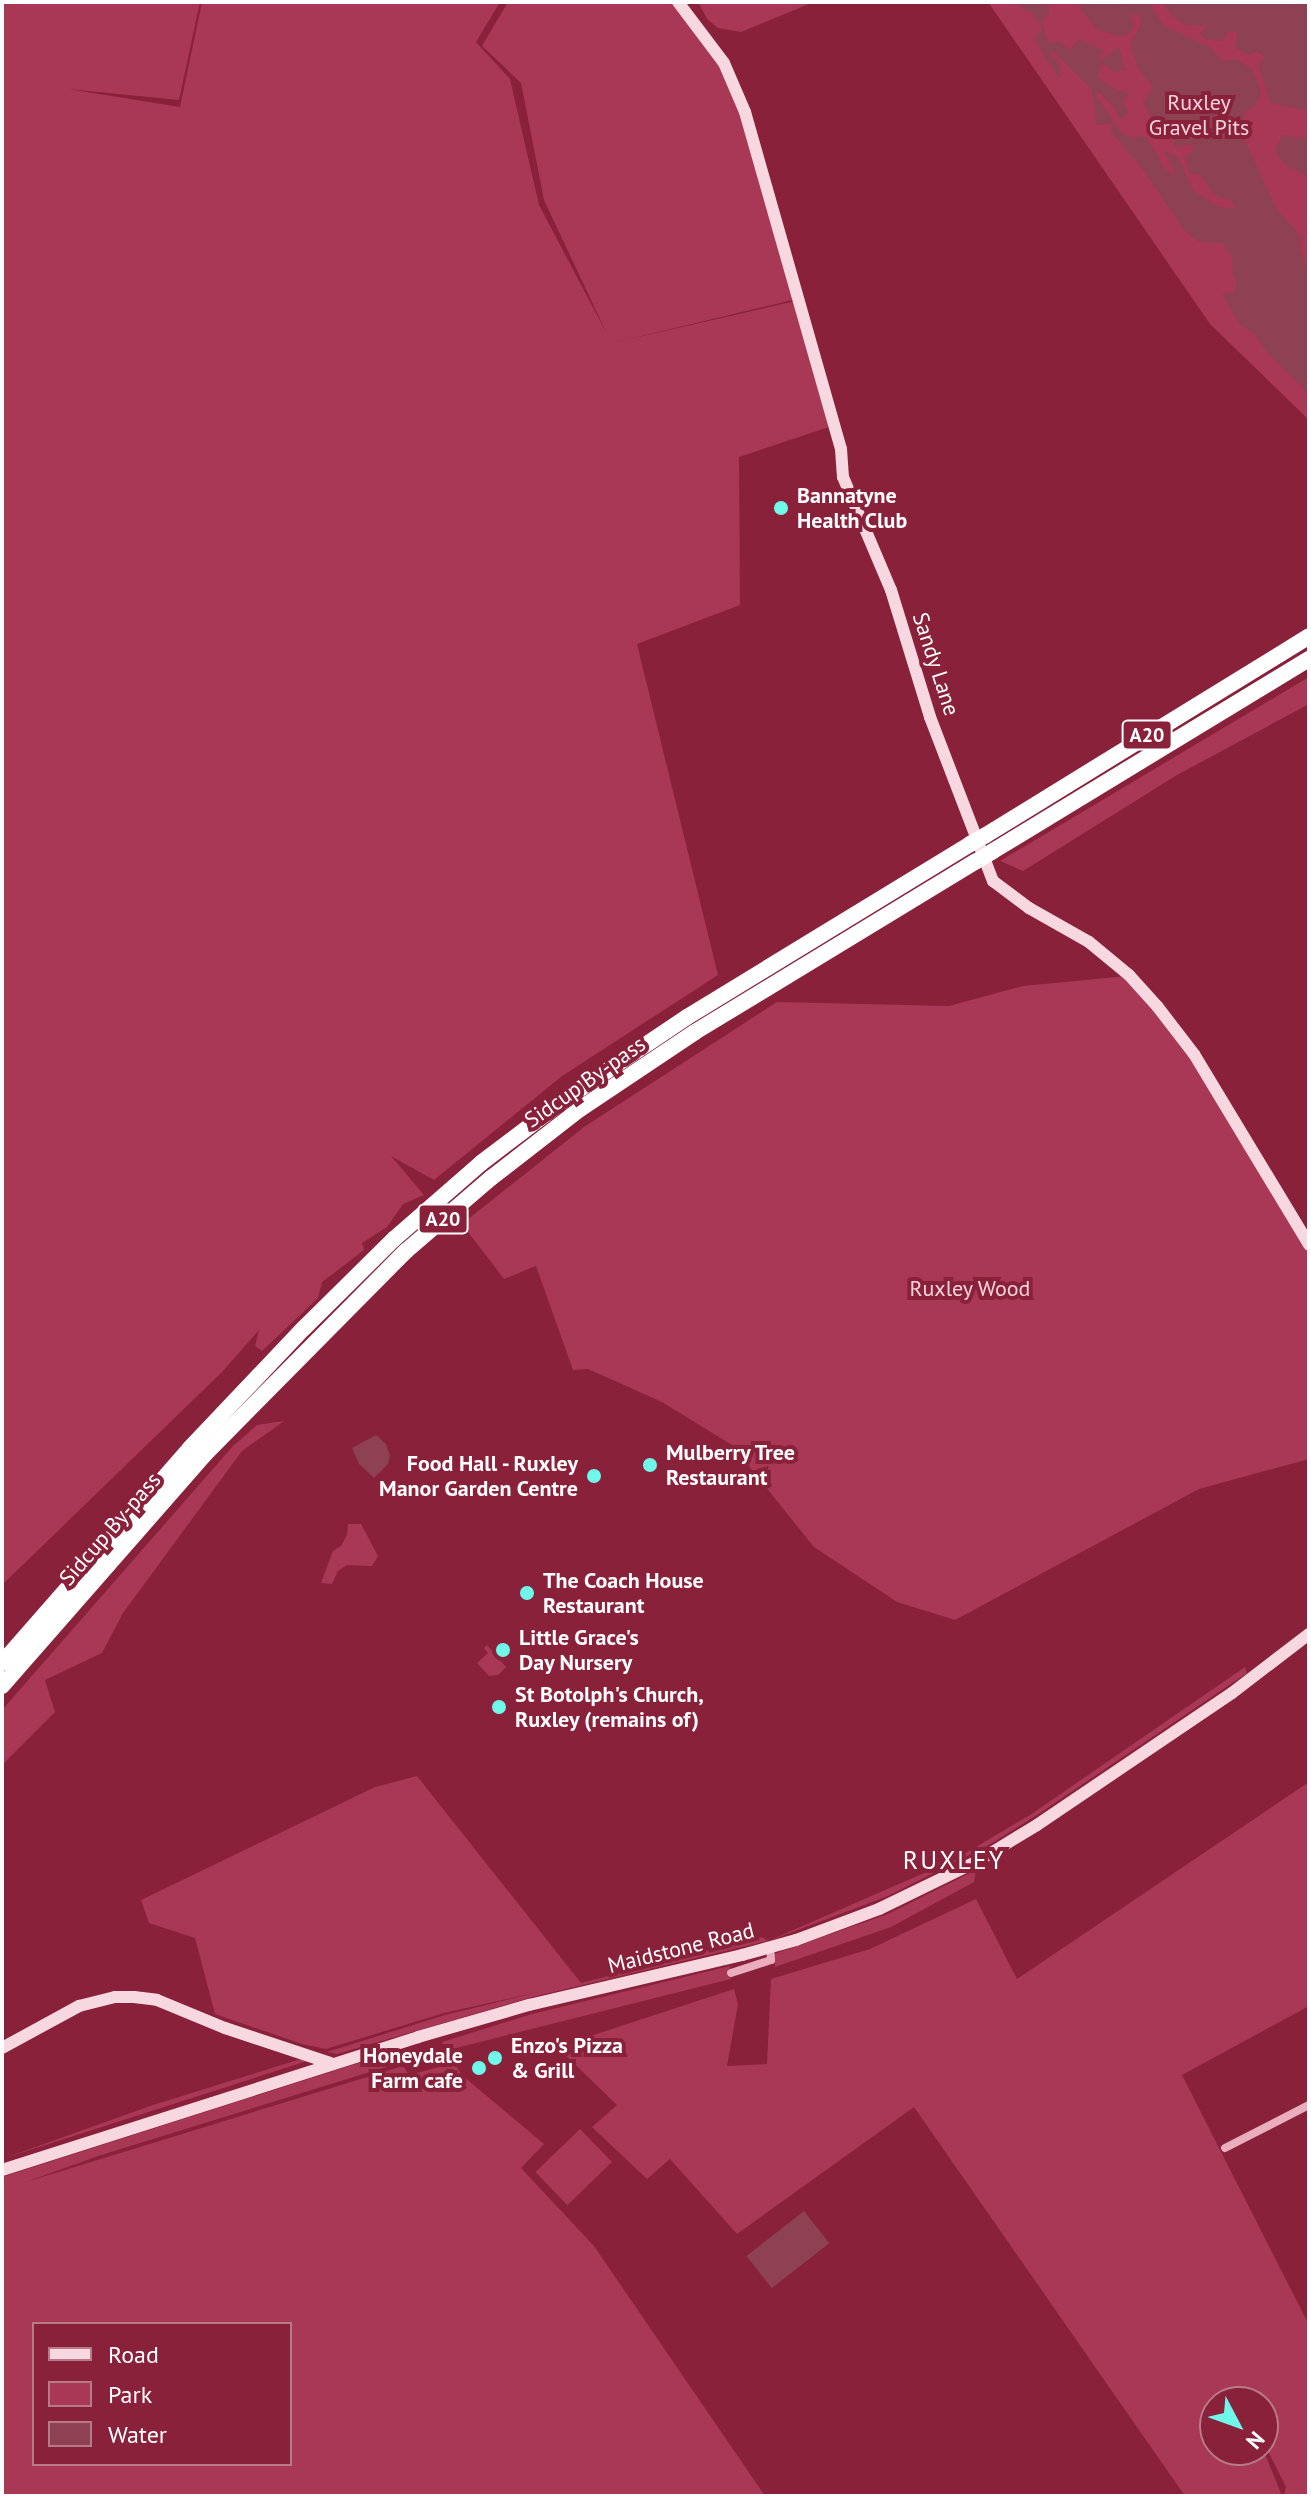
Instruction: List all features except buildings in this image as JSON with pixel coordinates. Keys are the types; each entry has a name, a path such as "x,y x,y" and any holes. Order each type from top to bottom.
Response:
{"highway":[{"name":"Sidcup By-pass","path":"2,1663 190,1448 304,1328 394,1239 481,1163 571,1095 687,1017 1309,636"},
{"name":"Sidcup By-pass","path":"2,1686 204,1455 406,1251 491,1178 580,1109 695,1032 1309,659"}],"street":[{"name":"Sandy Lane","path":"678,2 724,63 745,112 841,449 843,477 891,590 930,717 993,881 1029,908 1089,942 1129,975 1157,1006 1194,1054 1309,1245"},
{"name":"Maidstone Road","path":"2,2170 330,2063 529,2005 770,1947 879,1909 978,1861 1037,1825 1232,1693 1309,1634"},
{"path":"731,1973 771,1960 770,1947"},
{"path":"2,2048 79,2006 115,1997 134,1997 157,2000 330,2063"},
{"path":"1225,2148 1309,2105"}],"green space":[{"path":"2,2 200,2 179,100 68,89 180,107 202,2 500,2 476,42 510,79 539,205 607,334 544,200 521,83 482,46 508,2 676,2 723,64 744,112 797,299 612,343 796,301 829,427 739,457 740,605 637,644 718,975 562,1076 434,1180 391,1156 424,1195 403,1204 387,1227 362,1243 364,1250 322,1282 318,1298 262,1351 255,1346 259,1330 222,1372 2,1585"},
{"path":"698,2 814,2 741,32 718,28 707,19"},
{"name":"Ruxley Gravel Pits","path":"988,2 1309,2 1309,420 1210,324"},
{"path":"1309,677 1309,704 1177,775 1023,871 1000,861"},
{"name":"Ruxley Wood","path":"1127,976 1192,1055 1309,1247 1309,1459 1199,1489 955,1620 897,1602 814,1547 732,1445 662,1402 588,1369 573,1370 536,1266 504,1279 462,1224 584,1127 777,1002 949,1006 1023,986"},
{"path":"284,1421 242,1451 123,1613 102,1653 45,1680 55,1712 2,1765 2,1710 233,1446 257,1425"},
{"path":"348,1524 361,1524 378,1556 372,1566 347,1565 338,1571 332,1584 321,1583 333,1551 341,1546 347,1535"},
{"path":"487,1645 506,1667 498,1675 489,1676 477,1663 488,1653 484,1648"},
{"path":"1245,1667 1247,1673 989,1845 888,1896 769,1940 954,1860 1030,1815"},
{"path":"417,1776 581,1983 762,1937 768,1941 532,1997 337,2054 327,2052 445,2015 543,1991 444,2013 326,2049 302,2044 215,2014 195,1938 149,1923 141,1900 375,1787"},
{"path":"1309,1782 1309,2006 1182,2075 1309,2325 1309,2496 1284,2496 1286,2487 1276,2466 1279,2466 1279,2386 1199,2386 1199,2466 1270,2466 1282,2496 1185,2496 914,2107 737,2234 670,2159 647,2179 592,2127 617,2105 557,2047 734,1989 738,2004 727,2066 767,2064 771,1979 870,1949 976,1899 1017,1979"},
{"path":"976,1870 974,1882 891,1927 775,1967 774,1954 888,1914"},
{"path":"730,1966 731,1979 444,2051 442,2042 532,2014"},
{"path":"393,2052 409,2060 98,2156 26,2182 403,2066 409,2075 454,2063 462,2075 544,2144 521,2168 594,2246 765,2496 2,2496 2,2177"},
{"path":"304,2058 307,2061 2,2159 153,2105"},
{"path":"580,2129 612,2162 567,2205 535,2172"}],"water":[{"path":"1012,2 1048,2 1049,13 1042,21 1048,44 1057,41 1070,50 1080,39 1106,52 1099,54 1101,60 1119,47 1125,70 1114,72 1102,62 1098,77 1112,88 1129,93 1123,101 1128,112 1121,120 1113,105 1097,91 1097,98 1122,133 1132,138 1144,136 1150,142 1165,170 1177,175 1164,150 1178,158 1193,190 1215,205 1228,209 1235,208 1232,201 1213,194 1201,175 1190,174 1185,158 1193,151 1191,144 1174,147 1175,130 1159,130 1143,102 1153,86 1139,70 1130,43 1140,27 1141,16 1131,14 1134,27 1127,35 1113,35 1096,29 1076,2 1127,2 1133,7 1130,2 1149,2 1163,25 1211,48 1221,60 1237,60 1252,69 1261,91 1257,103 1243,115 1242,134 1277,210 1301,236 1300,249 1309,275 1309,394 1266,351 1254,333 1241,326 1225,299 1222,292 1233,294 1237,282 1233,275 1232,256 1222,243 1199,242 1185,231 1141,167 1111,132 1112,123 1097,125 1092,90 1053,51 1048,55 1058,61 1061,77 1058,77 1034,39 1042,29 1039,23 1032,14"},
{"path":"1162,2 1309,2 1309,111 1270,103 1259,65 1264,56 1257,51 1249,55 1236,48 1237,32 1227,31 1223,41 1205,39 1200,33 1207,26 1185,25 1172,16"},
{"path":"1282,135 1309,139 1309,176 1288,167 1280,159 1276,149"},
{"path":"376,1435 386,1444 390,1456 388,1464 374,1478 359,1464 352,1448"},
{"path":"804,2211 829,2243 772,2288 746,2256"}],"place":[{"name":"Bannatyne Health Club","path":"781,508"},
{"name":"Mulberry Tree Restaurant","path":"650,1465"},
{"name":"Food Hall - Ruxley Manor Garden Centre","path":"594,1476"},
{"name":"The Coach House Restaurant","path":"527,1593"},
{"name":"Little Grace's Day Nursery","path":"503,1650"},
{"name":"St Botolph's Church, Ruxley (remains of)","path":"499,1707"},
{"name":"Enzo's Pizza & Grill","path":"495,2058"},
{"name":"Honeydale Farm cafe","path":"479,2068"}],"district":[{"name":"RUXLEY","path":"954,1860"}]}
